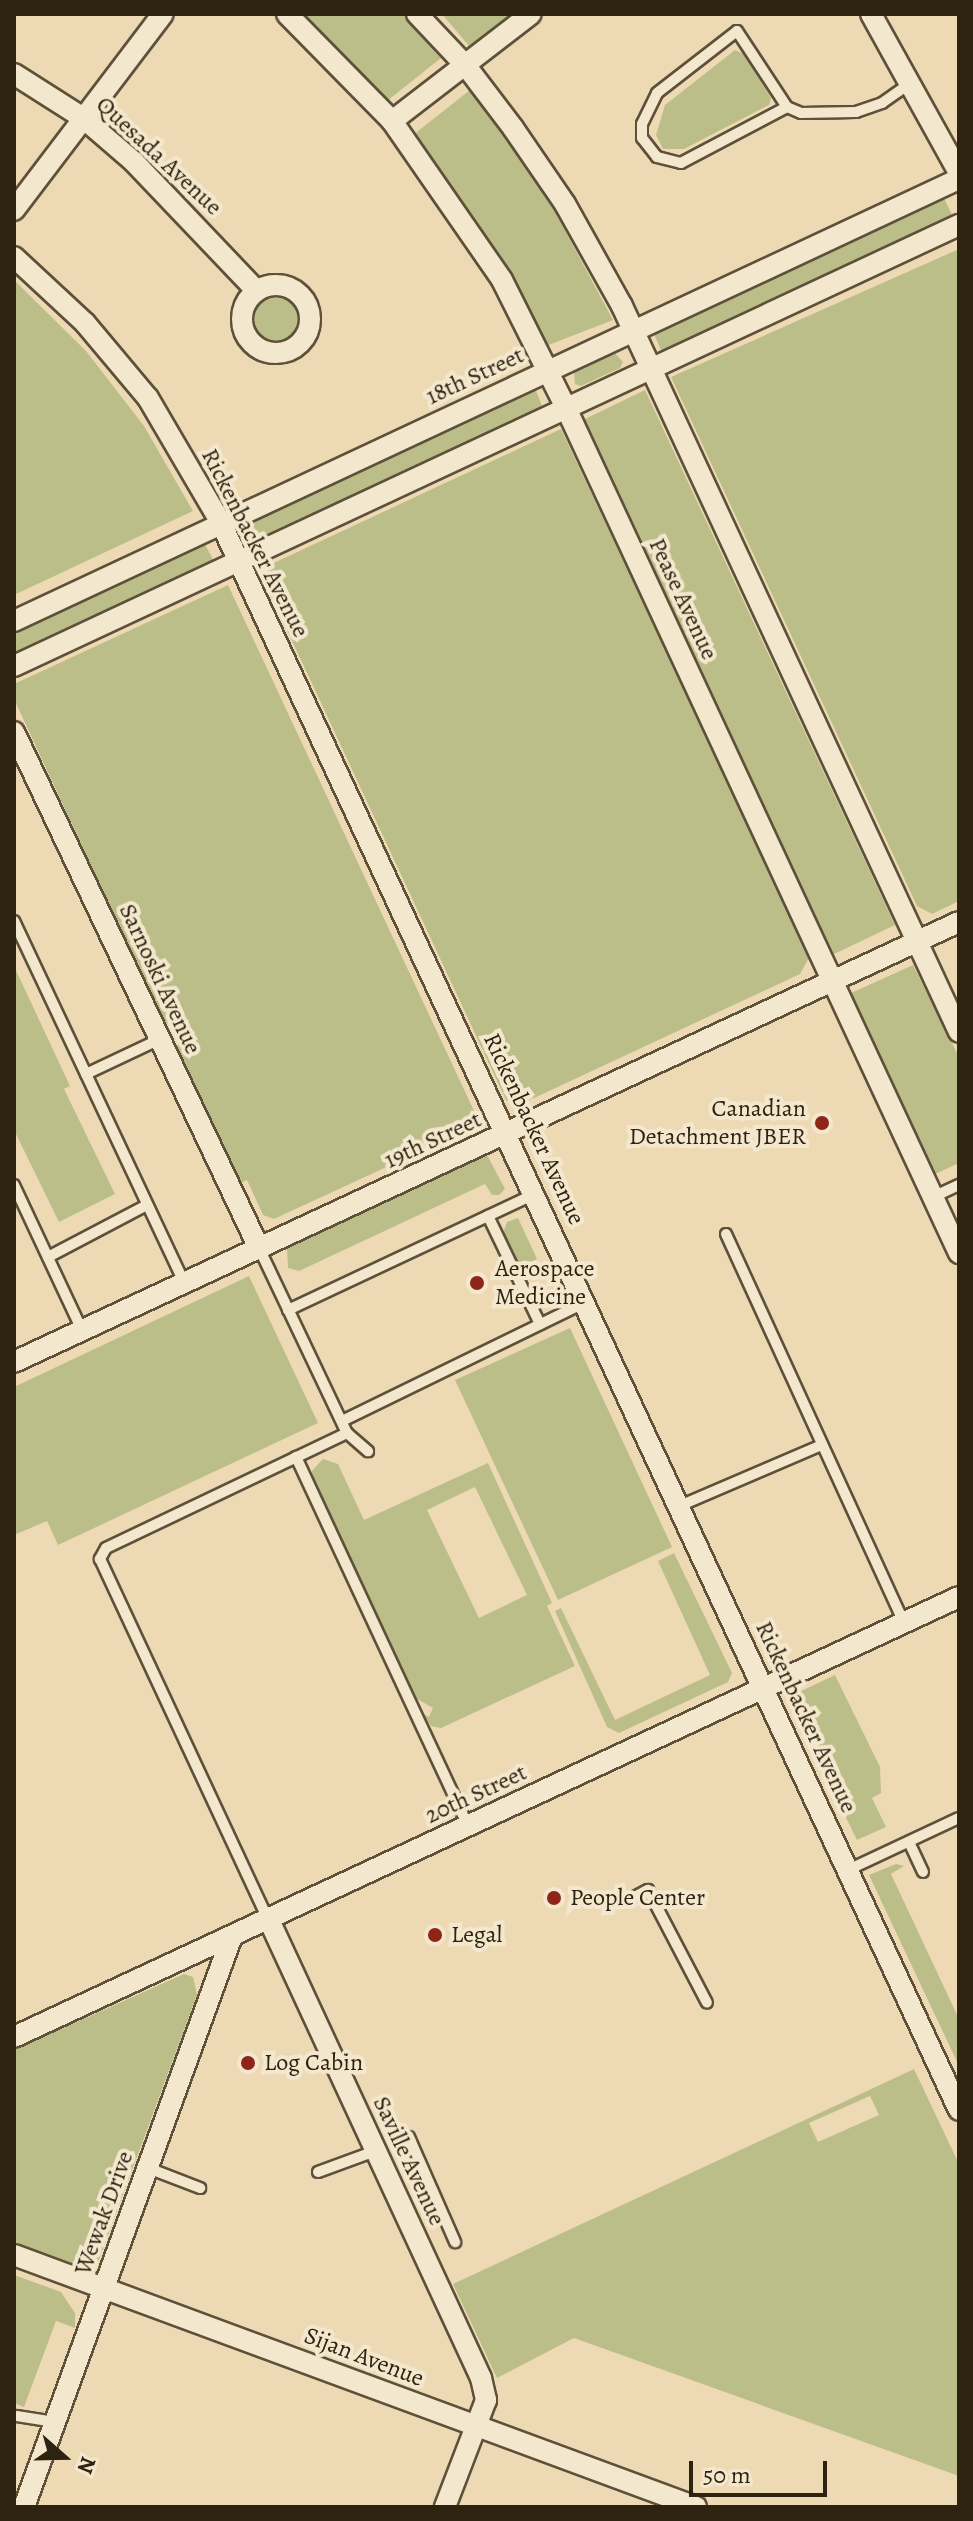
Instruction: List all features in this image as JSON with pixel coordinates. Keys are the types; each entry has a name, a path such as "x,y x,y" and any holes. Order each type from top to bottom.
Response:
{"street":[{"path":"14,210 163,14"},
{"name":"Pease Avenue","path":"287,14 392,121 502,280 566,408 829,980 959,1253"},
{"path":"417,14 466,66 565,204 650,369 959,1032"},
{"path":"392,121 531,14"},
{"path":"871,14 959,176"},
{"name":"Quesada Avenue","path":"14,74 83,118 170,197 257,291"},
{"name":"18th Street","path":"14,621 959,176"},
{"path":"14,666 959,225"},
{"name":"Rickenbacker Avenue","path":"14,257 85,323 148,398 221,523 509,1134 677,1507 850,1869 959,2110"},
{"name":"Sarnoski Avenue","path":"14,732 259,1248"},
{"name":"19th Street","path":"14,1362 959,922"},
{"name":"20th Street","path":"14,2037 765,1690 959,1597"},
{"name":"Saville Avenue","path":"269,1920 481,2378 486,2400 478,2428 445,2507"},
{"name":"Wewak Drive","path":"24,2507 232,1936"},
{"name":"Sijan Avenue","path":"14,2255 696,2507"}],"lane":[{"path":"787,107 737,31 657,93 642,124 642,138 657,157 681,163 787,107 828,116 856,112 882,103 911,83"},
{"path":"14,921 184,1283"},
{"path":"86,1074 160,1039"},
{"path":"14,1185 82,1330"},
{"path":"933,1197 959,1185"},
{"path":"288,1310 536,1193"},
{"path":"48,1257 147,1205"},
{"path":"488,1216 540,1324"},
{"path":"726,1234 904,1622"},
{"path":"259,1248 347,1433 368,1451"},
{"path":"342,1421 585,1302"},
{"path":"269,1920 100,1559 106,1548 347,1433"},
{"path":"677,1507 822,1445"},
{"path":"296,1457 468,1826"},
{"path":"850,1869 959,1818"},
{"path":"909,1842 923,1872"},
{"path":"627,1901 648,1890 707,2003"},
{"path":"409,2137 455,2242"},
{"path":"318,2172 375,2151"},
{"path":"148,2168 200,2188"},
{"path":"17,2416 55,2422"}],"green space":[{"path":"299,14 404,14 441,58 387,101"},
{"path":"442,14 511,14 469,46"},
{"path":"735,50 744,54 771,98 769,105 684,149 663,149 656,135 665,105"},
{"path":"470,90 545,193 613,320 546,346 481,230 413,135"},
{"path":"943,196 953,217 662,353 653,331"},
{"path":"959,249 959,901 932,914 917,906 671,377"},
{"path":"14,280 86,351 144,426 193,511 14,595"},
{"path":"278,295 287,296 295,302 301,310 301,328 295,336 287,342 278,343 269,342 261,336 255,328 254,319 255,310 261,302 269,296"},
{"path":"614,352 623,362 620,368 581,386 575,384 574,371"},
{"path":"534,386 543,408 254,543 244,521"},
{"path":"645,390 895,925 832,955 581,421"},
{"path":"561,429 810,956 800,974 519,1105 506,1100 261,574 263,568"},
{"path":"203,541 214,561 14,655 14,629"},
{"path":"228,585 476,1115 471,1128 274,1219 263,1215 247,1180 238,1184 175,1046 184,1042 173,1021 165,1025 14,699 14,684"},
{"path":"913,965 959,1057 959,1163 933,1175 849,994"},
{"path":"14,966 70,1086 64,1089 115,1194 59,1222 14,1130"},
{"path":"486,1153 505,1189 499,1195 492,1195 485,1184 299,1271 288,1268 287,1248 292,1243"},
{"path":"518,1218 537,1259 518,1268 503,1233 507,1222"},
{"path":"249,1276 318,1423 58,1545 47,1521 14,1535 14,1387"},
{"path":"570,1328 672,1547 558,1600 455,1380"},
{"path":"323,1459 338,1464 364,1520 488,1463 552,1603 547,1606 575,1666 441,1728 431,1726 423,1714 429,1717 433,1708 417,1699 312,1471","holes":["475,1487 527,1595 479,1618 427,1510"]},
{"path":"674,1553 732,1673 728,1682 619,1733 607,1727 555,1611 561,1608 615,1720 710,1675 658,1561"},
{"path":"835,1675 880,1767 881,1793 872,1798 886,1827 857,1840 793,1710 797,1693"},
{"path":"896,1864 904,1866 891,1874 959,2019 959,2066 869,1875"},
{"path":"184,1974 193,1977 197,1995 98,2262 84,2268 14,2242 14,2050"},
{"path":"914,2069 959,2164 959,2476 574,2338 497,2378 453,2284","holes":["870,2096 879,2115 818,2142 809,2123"]},
{"path":"14,2275 61,2292 75,2313 75,2328 56,2321 24,2407 14,2403"}],"place":[{"name":"Canadian Detachment JBER","path":"822,1123"},
{"name":"Aerospace Medicine","path":"477,1283"},
{"name":"People Center","path":"554,1898"},
{"name":"Legal","path":"435,1935"},
{"name":"Log Cabin","path":"248,2063"}]}
